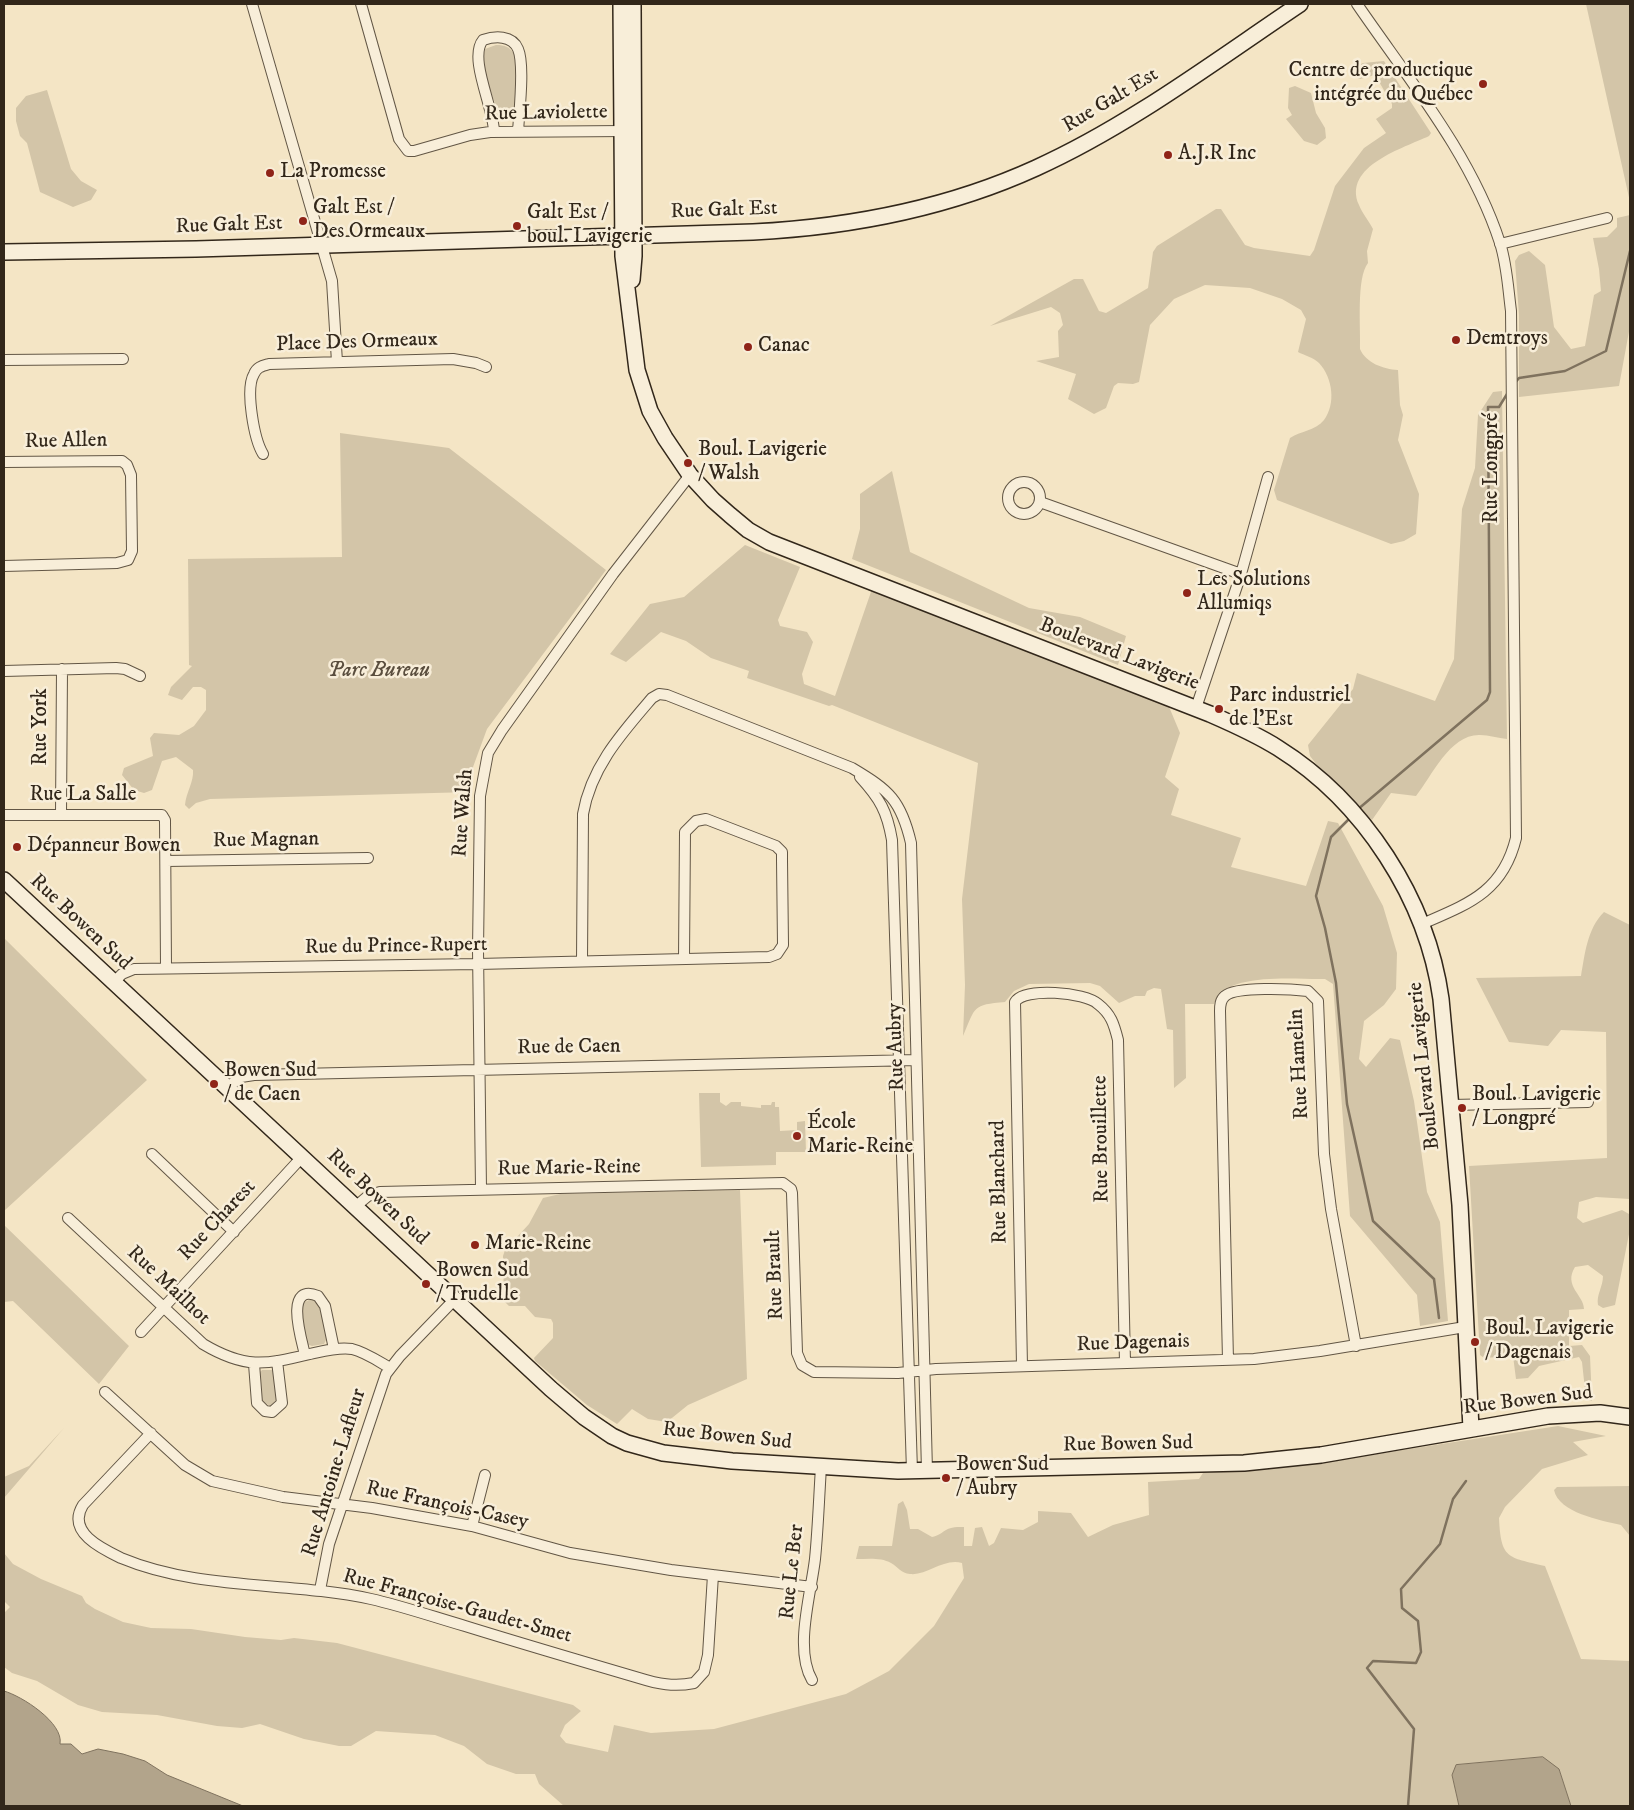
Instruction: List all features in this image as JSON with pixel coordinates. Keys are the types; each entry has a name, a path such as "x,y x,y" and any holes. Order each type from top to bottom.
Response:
{"street":[{"path":"252,4 334,292 337,362"},
{"name":"Rue Laviolette","path":"361,4 402,146 408,151 470,135 494,132 628,131"},
{"name":"Boulevard Lavigerie","path":"621,4 628,131"},
{"name":"Boulevard Lavigerie","path":"633,4 628,131 628,236 630,309 635,361 642,390 665,438 690,475 712,500 748,530 769,542 1196,708 1233,724 1278,748 1313,774 1341,799 1376,841 1394,871 1422,924 1432,954 1440,990 1460,1205 1471,1429"},
{"name":"Rue Galt Est","path":"4,252 196,249 782,231 846,224 908,212 982,190 1037,168 1111,128 1300,4"},
{"name":"Rue Longpré","path":"1357,4 1452,141 1481,193 1500,244 1506,270 1511,311 1516,838 1502,874 1485,893 1461,907 1422,924"},
{"path":"494,132 492,111 480,68 478,50 483,40 505,38 515,44 520,56 518,132"},
{"path":"1500,244 1607,218"},
{"path":"4,360 123,359"},
{"name":"Place Des Ormeaux","path":"262,454 255,439 251,381 258,369 269,364 453,359 470,361 486,367"},
{"name":"Rue Allen","path":"4,462 115,460 128,465 131,475 132,551 128,560 117,564 4,566"},
{"name":"Rue Walsh","path":"481,1189 478,964 480,796 488,753 502,730 607,582 690,475"},
{"path":"1196,708 1241,574 1268,478"},
{"path":"1040,502 1241,574"},
{"path":"4,670 116,668 125,669 140,676"},
{"name":"Rue York","path":"61,814 62,670"},
{"name":"Rue Aubry","path":"582,962 583,814 586,795 617,738 652,698 659,694 667,695 852,768 878,784 899,805 906,820 911,843 924,1370 920,1471"},
{"name":"Rue Aubry","path":"852,768 878,796 888,816 892,840 910,1372 920,1471"},
{"name":"Rue La Salle","path":"4,815 162,816 165,820 166,861"},
{"name":"Rue du Prince-Rupert","path":"113,983 128,970 166,968 478,964 769,957 777,954 783,945 782,852 776,846 706,820 690,825 685,832 684,958"},
{"name":"Rue Magnan","path":"166,861 368,858"},
{"path":"166,861 166,968"},
{"name":"Rue Bowen Sud","path":"4,880 573,1409 597,1426 628,1443 663,1453 694,1458 821,1468 920,1471 1244,1463 1322,1455 1569,1414 1611,1414 1630,1417"},
{"name":"Rue Hamelin","path":"1228,1360 1220,1003 1225,996 1239,990 1308,991 1318,1002 1324,1154 1331,1209 1356,1346"},
{"name":"Rue Brouillette","path":"1018,997 1026,994 1071,993 1080,995 1098,1003 1112,1018 1118,1040 1125,1364"},
{"name":"Rue Blanchard","path":"1018,997 1015,1002 1022,1366"},
{"name":"Rue de Caen","path":"226,1088 241,1077 254,1075 916,1060"},
{"path":"1452,1105 1588,1102"},
{"path":"152,1154 234,1232"},
{"name":"Rue Charest","path":"141,1332 302,1157"},
{"name":"Rue Marie-Reine","path":"355,1206 368,1196 380,1192 769,1182 788,1185"},
{"name":"Rue Brault","path":"788,1185 792,1193 797,1353 802,1365"},
{"name":"Rue Mailhot","path":"68,1218 203,1344 227,1357 254,1364 277,1362 334,1349 358,1350 390,1368"},
{"path":"305,1355 296,1309 300,1299 306,1295 314,1295 324,1302 334,1349"},
{"path":"390,1368 455,1300"},
{"name":"Rue Dagenais","path":"802,1365 814,1372 910,1372 1022,1366 1228,1360 1287,1356 1465,1327"},
{"path":"254,1364 257,1404 265,1411 272,1412 282,1403 277,1362"},
{"name":"Rue Antoine-Lafleur","path":"320,1590 326,1553 390,1368"},
{"name":"Rue François-Casey","path":"106,1392 185,1465 212,1480 283,1496 472,1526 570,1554 713,1575 812,1586"},
{"name":"Rue Françoise-Gaudet-Smet","path":"151,1433 80,1511 80,1526 88,1538 121,1557 175,1574 226,1582 320,1590 388,1603 662,1685 680,1686 694,1683 704,1672 708,1655 713,1575"},
{"name":"Rue Le Ber","path":"812,1680 805,1665 804,1652 812,1586 821,1468"},
{"path":"472,1526 485,1474"}],"green space":[{"path":"1586,4 1630,4 1630,202"},
{"path":"496,45 507,47 515,55 516,107 510,114 504,115 492,95 484,63 485,49"},
{"path":"1384,61 1431,133 1429,136 1378,160 1359,179 1356,191 1360,208 1373,229 1367,251 1368,263 1364,270 1360,292 1360,349 1371,362 1398,370 1400,405 1403,415 1398,440 1419,494 1416,534 1404,541 1391,544 1277,500 1274,490 1290,438 1320,424 1328,414 1331,399 1330,383 1324,369 1317,361 1298,352 1306,319 1301,310 1282,299 1250,288 1205,285 1174,299 1150,325 1139,382 1133,384 1118,383 1114,386 1106,408 1094,414 1068,399 1076,374 1036,361 1059,357 1058,331 1063,325 1060,313 1051,307 990,326 1074,279 1083,279 1099,311 1106,313 1148,288 1153,252 1157,246 1216,209 1221,209 1245,245 1310,256 1314,250 1335,186 1364,148 1386,133 1376,119 1392,108 1392,104 1375,75 1360,79 1354,77 1355,67 1363,63"},
{"path":"1295,86 1311,93 1316,113 1325,128 1326,138 1317,145 1304,141 1286,119 1292,115 1288,108 1289,88"},
{"path":"47,90 71,169 81,181 97,190 91,200 73,207 40,192 27,143 20,136 16,121 16,108 26,96"},
{"path":"1630,215 1630,326 1619,386 1519,397 1519,315 1515,261 1519,255 1529,251 1545,265 1554,327 1571,349 1585,346 1594,295 1601,291 1593,238 1607,237 1617,227 1617,218"},
{"path":"1502,391 1507,739 1480,735 1460,741 1443,758 1416,796 1391,793 1372,820 1317,765 1310,756 1308,745 1353,689 1357,673 1435,701 1454,659 1462,509 1475,468 1478,415 1493,392"},
{"name":"Parc Bureau","path":"340,433 449,448 606,570 487,729 473,767 471,792 210,799 196,803 189,809 185,805 193,770 176,757 162,761 152,790 144,793 134,790 122,775 124,768 153,756 150,738 154,733 179,735 194,726 206,710 206,690 201,687 193,687 182,700 168,695 171,687 192,666 189,665 188,559 342,557"},
{"path":"892,471 910,552 1029,608 1080,617 1126,636 1118,665 852,559 860,529 860,494"},
{"path":"745,545 800,567 778,620 780,626 807,632 813,642 802,674 804,684 835,696 872,589 1167,702 1180,733 1165,777 1179,789 1171,815 1241,838 1231,867 1306,886 1328,821 1338,823 1383,906 1397,953 1396,989 1384,1005 1364,1021 1359,1059 1366,1067 1390,1038 1400,1040 1414,1101 1427,1192 1440,1222 1448,1321 1420,1326 1417,1295 1350,1216 1333,984 1325,979 1263,979 1232,986 1221,993 1214,1004 1185,1004 1186,1078 1174,1088 1173,1030 1167,1029 1161,989 1154,988 1147,991 1145,996 1135,996 1119,1003 1100,986 1090,983 1029,984 1014,991 1005,1002 986,1004 976,1009 970,1018 963,1036 965,985 962,899 978,763 832,705 829,706 747,678 749,671 711,658 686,641 661,632 626,662 610,654 650,604 684,597"},
{"path":"1604,912 1630,925 1630,1199 1596,1197 1579,1202 1577,1218 1583,1223 1622,1210 1629,1214 1630,1229 1615,1305 1603,1308 1598,1305 1603,1276 1588,1265 1575,1267 1572,1274 1571,1280 1584,1309 1569,1310 1569,1346 1582,1345 1590,1356 1592,1401 1586,1399 1582,1362 1579,1357 1539,1366 1528,1378 1516,1379 1513,1356 1484,1358 1480,1355 1469,1166 1607,1158 1606,1032 1561,1030 1548,1046 1509,1042 1476,978 1581,976 1590,934"},
{"path":"4,938 147,1080 4,1211"},
{"path":"699,1093 720,1093 720,1102 726,1106 731,1102 741,1102 741,1106 761,1108 761,1105 771,1105 772,1102 775,1102 775,1107 779,1107 780,1131 797,1130 797,1122 805,1121 806,1152 776,1152 776,1165 701,1167"},
{"path":"740,1190 747,1379 688,1405 667,1422 648,1419 632,1409 617,1424 587,1405 535,1361 534,1358 553,1338 553,1323 551,1319 535,1317 525,1306 509,1306 504,1301 503,1256 505,1250 529,1224 543,1198 560,1194"},
{"path":"4,1225 129,1346 99,1384 13,1301 4,1302"},
{"path":"311,1299 316,1301 322,1310 327,1338 324,1344 312,1346 306,1344 301,1314 303,1303"},
{"path":"262,1370 274,1370 277,1399 270,1406 262,1401 259,1373"},
{"path":"1558,1426 1606,1436 1573,1442 1588,1455 1542,1469 1505,1507 1499,1518 1502,1542 1504,1549 1514,1558 1545,1566 1581,1659 1630,1661 1630,1806 1571,1806 1559,1769 1452,1775 1459,1806 564,1806 539,1784 535,1774 516,1774 487,1764 464,1746 435,1735 376,1731 351,1746 339,1746 304,1739 260,1724 242,1728 217,1726 157,1715 102,1712 78,1705 37,1681 12,1673 4,1667 4,1613 10,1607 4,1601 4,1553 13,1564 41,1579 82,1596 86,1603 95,1609 123,1622 151,1628 191,1629 245,1637 281,1640 294,1638 337,1643 573,1705 581,1711 565,1725 560,1736 566,1743 608,1752 614,1725 651,1733 714,1729 846,1694 889,1671 934,1626 964,1578 962,1563 948,1563 923,1572 910,1574 883,1560 856,1559 859,1546 892,1546 898,1504 903,1501 907,1510 910,1529 918,1529 932,1537 948,1529 964,1527 964,1546 972,1546 975,1528 982,1527 989,1546 994,1543 1001,1528 1023,1530 1038,1522 1038,1511 1071,1513 1088,1537 1113,1525 1149,1515 1148,1482 1199,1479 1203,1473 1325,1462"},
{"path":"64,1428 4,1498 4,1477 29,1466"},
{"path":"1630,1486 1630,1536 1621,1525 1592,1518 1572,1510 1557,1498 1554,1490 1557,1487"}],"shaded area":[{"path":"4,1691 31,1704 49,1719 59,1736 60,1744 71,1744 82,1754 98,1749 145,1761 167,1775 243,1806 4,1806"},
{"path":"1543,1757 1559,1769 1571,1806 1459,1806 1452,1775 1456,1765"}],"waterway":[{"path":"1515,383 1519,378 1565,371 1606,351 1630,251"},
{"path":"1357,810 1487,700 1490,692 1488,407 1499,407 1507,394"},
{"path":"1350,818 1331,837 1316,896 1325,928 1336,983 1347,1104 1373,1221 1434,1279 1439,1318"},
{"path":"1408,1806 1414,1729 1367,1668 1373,1661 1416,1663 1421,1652 1418,1621 1402,1608 1401,1589 1440,1544 1453,1499 1466,1481"}],"place":[{"name":"Centre de productique intégrée du Québec","path":"1483,84"},
{"name":"A.J.R Inc","path":"1168,155"},
{"name":"La Promesse","path":"270,173"},
{"name":"Galt Est / Des Ormeaux","path":"303,221"},
{"name":"Galt Est / boul. Lavigerie","path":"517,226"},
{"name":"Demtroys","path":"1456,340"},
{"name":"Canac","path":"748,347"},
{"name":"Boul. Lavigerie / Walsh","path":"688,463"},
{"name":"Les Solutions Allumiqs","path":"1187,593"},
{"name":"Parc industriel de l'Est","path":"1219,709"},
{"name":"Dépanneur Bowen","path":"17,847"},
{"name":"Bowen Sud / de Caen","path":"214,1084"},
{"name":"Boul. Lavigerie / Longpré","path":"1462,1108"},
{"name":"École Marie-Reine","path":"797,1136"},
{"name":"Marie-Reine","path":"475,1245"},
{"name":"Bowen Sud / Trudelle","path":"426,1284"},
{"name":"Boul. Lavigerie / Dagenais","path":"1475,1342"},
{"name":"Bowen Sud / Aubry","path":"946,1478"}]}
